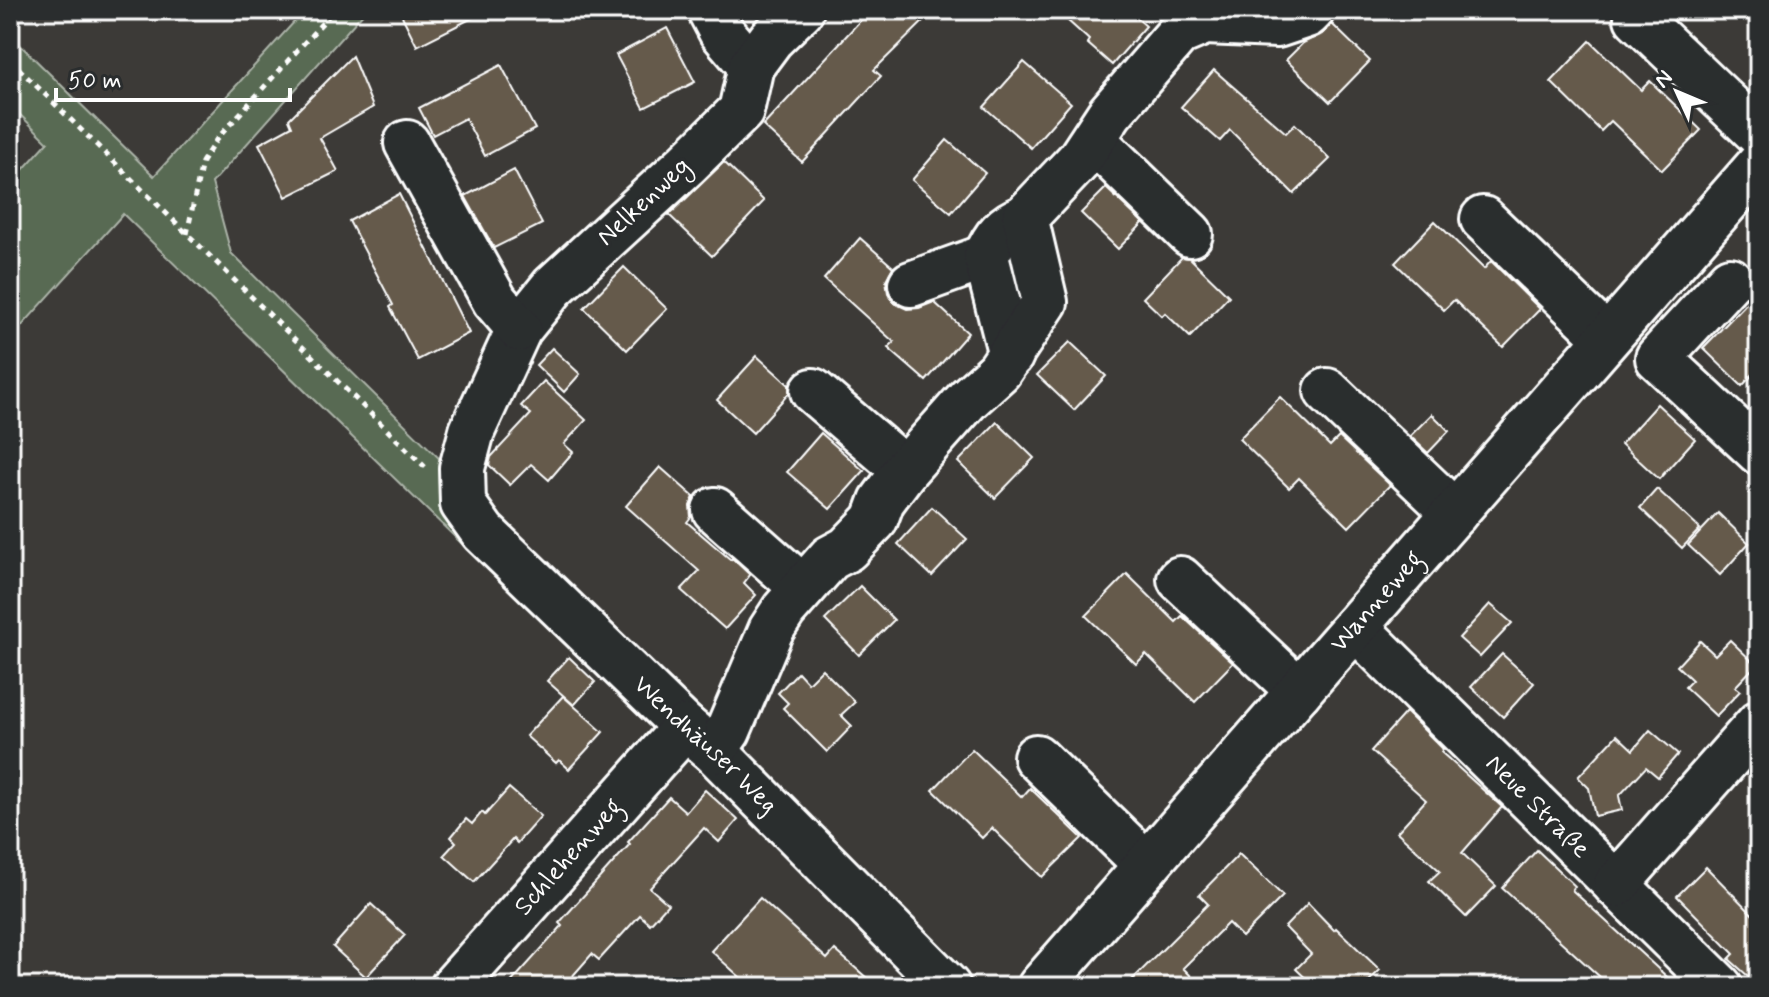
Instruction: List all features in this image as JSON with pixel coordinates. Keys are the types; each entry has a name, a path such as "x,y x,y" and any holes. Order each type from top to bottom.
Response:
{"street":[{"path":"710,10 721,31 751,66"},
{"name":"Nelkenweg","path":"463,504 462,468 472,431 519,329 553,287 741,111 751,66 771,39 801,10"},
{"path":"1011,355 986,257 992,243 1010,223 1025,217 1079,160 1110,113 1179,33 1205,22 1277,25 1307,15 1312,10"},
{"path":"1637,18 1759,134"},
{"path":"1093,140 1190,234"},
{"path":"407,143 495,301 519,329"},
{"name":"Wanneweg","path":"1040,987 1759,165"},
{"name":"Schlehenweg","path":"453,987 700,739 728,731 771,630 830,558 847,549 875,520 882,501 905,470 1011,355 1045,302 1025,217"},
{"path":"1483,219 1607,338"},
{"path":"911,284 986,257"},
{"path":"1730,280 1658,358 1759,452"},
{"path":"813,391 905,470"},
{"path":"1327,391 1455,513"},
{"name":"Wendhäuser Weg","path":"463,504 483,532 700,739 948,987"},
{"path":"715,510 803,588"},
{"path":"1180,579 1299,691"},
{"name":"Neue Straße","path":"1355,627 1720,987"},
{"path":"1616,885 1759,723"},
{"path":"1036,757 1147,865"}],"path":[{"path":"187,235 202,162 216,140 334,10"},
{"path":"10,60 463,504"}],"green space":[{"path":"305,10 366,10 212,183 231,253 602,619 572,651 123,214 10,339 10,184 48,142 10,105 10,35 154,176"}],"building":[{"path":"399,10 488,10 417,46"},
{"path":"870,10 935,10 874,70 881,76 802,162 763,126"},
{"path":"1056,10 1128,10 1146,26 1112,65"},
{"path":"1332,24 1370,61 1330,102 1286,60 1303,43 1324,33"},
{"path":"667,28 695,82 644,108 616,55"},
{"path":"1590,41 1641,90 1650,81 1701,130 1662,170 1611,121 1601,131 1551,82"},
{"path":"352,56 373,107 320,138 338,171 286,197 259,144 292,126 289,119"},
{"path":"1024,62 1071,103 1031,148 984,107"},
{"path":"501,65 535,129 485,156 465,118 433,135 419,108"},
{"path":"1214,70 1286,133 1295,124 1330,159 1294,194 1230,130 1220,141 1181,107"},
{"path":"947,140 985,173 951,213 912,180"},
{"path":"724,162 764,201 712,256 669,215"},
{"path":"514,170 542,224 494,248 465,196"},
{"path":"1106,188 1143,223 1118,249 1081,213"},
{"path":"399,194 469,333 418,360 349,221"},
{"path":"1435,221 1484,269 1491,261 1540,309 1503,347 1454,300 1444,310 1395,263"},
{"path":"860,238 893,267 886,280 894,303 907,309 934,302 968,333 926,381 888,348 894,342 824,279"},
{"path":"1182,257 1190,258 1229,296 1190,337 1165,313 1162,316 1143,298"},
{"path":"624,267 667,309 627,350 584,308"},
{"path":"1759,290 1759,368 1742,386 1703,348"},
{"path":"1070,342 1106,376 1074,410 1037,375"},
{"path":"552,348 580,374 564,392 536,365"},
{"path":"757,356 789,385 789,393 753,433 717,400"},
{"path":"544,381 586,420 564,444 573,452 549,480 531,464 510,485 489,465 491,457 531,414 521,406"},
{"path":"1280,397 1330,446 1339,437 1390,485 1349,527 1299,478 1289,488 1239,439"},
{"path":"1657,404 1695,439 1659,479 1621,444"},
{"path":"1432,414 1449,431 1428,453 1410,436"},
{"path":"997,422 1034,458 995,498 958,462"},
{"path":"821,433 864,471 830,509 787,472"},
{"path":"660,467 694,497 690,506 691,517 687,522 750,575 744,583 756,595 725,629 681,590 699,571 626,506"},
{"path":"1657,489 1700,529 1682,548 1640,508"},
{"path":"932,507 967,539 932,576 898,544"},
{"path":"1718,513 1749,543 1720,575 1688,545"},
{"path":"1127,574 1176,622 1182,616 1233,663 1195,702 1146,654 1136,664 1086,616"},
{"path":"860,586 894,620 859,655 825,620"},
{"path":"1490,604 1512,623 1480,657 1459,638"},
{"path":"1730,640 1756,665 1735,687 1740,691 1716,716 1685,687 1692,680 1677,666 1700,641 1715,655"},
{"path":"1502,654 1534,683 1503,717 1471,687"},
{"path":"569,657 595,682 574,705 547,681"},
{"path":"822,669 855,702 841,715 852,726 827,752 783,708 788,703 778,693 798,672 808,683"},
{"path":"563,696 603,732 569,769 559,760 556,763 526,736"},
{"path":"1406,712 1443,749 1441,752 1502,807 1462,853 1496,886 1466,917 1429,881 1440,871 1397,832 1426,800 1371,751"},
{"path":"1650,730 1678,754 1658,777 1646,767 1619,796 1622,810 1595,816 1589,788 1578,777 1617,735 1633,750"},
{"path":"972,749 1022,797 1030,788 1082,838 1042,877 992,828 982,838 933,790"},
{"path":"509,788 541,816 517,843 513,839 474,882 444,855 456,842 451,837 466,819 472,824 482,812 485,815"},
{"path":"705,790 738,820 719,842 704,828 650,888 668,904 650,924 640,915 599,960 592,954 563,987 507,987 669,797 686,812"},
{"path":"1537,850 1575,886 1572,890 1678,987 1611,987 1502,888"},
{"path":"1239,854 1283,896 1242,937 1228,923 1183,968 1202,987 1125,987 1208,904 1199,895"},
{"path":"1706,867 1759,921 1759,986 1729,959 1734,954 1677,896"},
{"path":"760,898 827,959 835,950 877,987 751,987 711,951"},
{"path":"1308,903 1380,970 1363,987 1315,987 1296,969 1311,954 1285,927"},
{"path":"371,904 405,935 366,977 333,947"}]}
